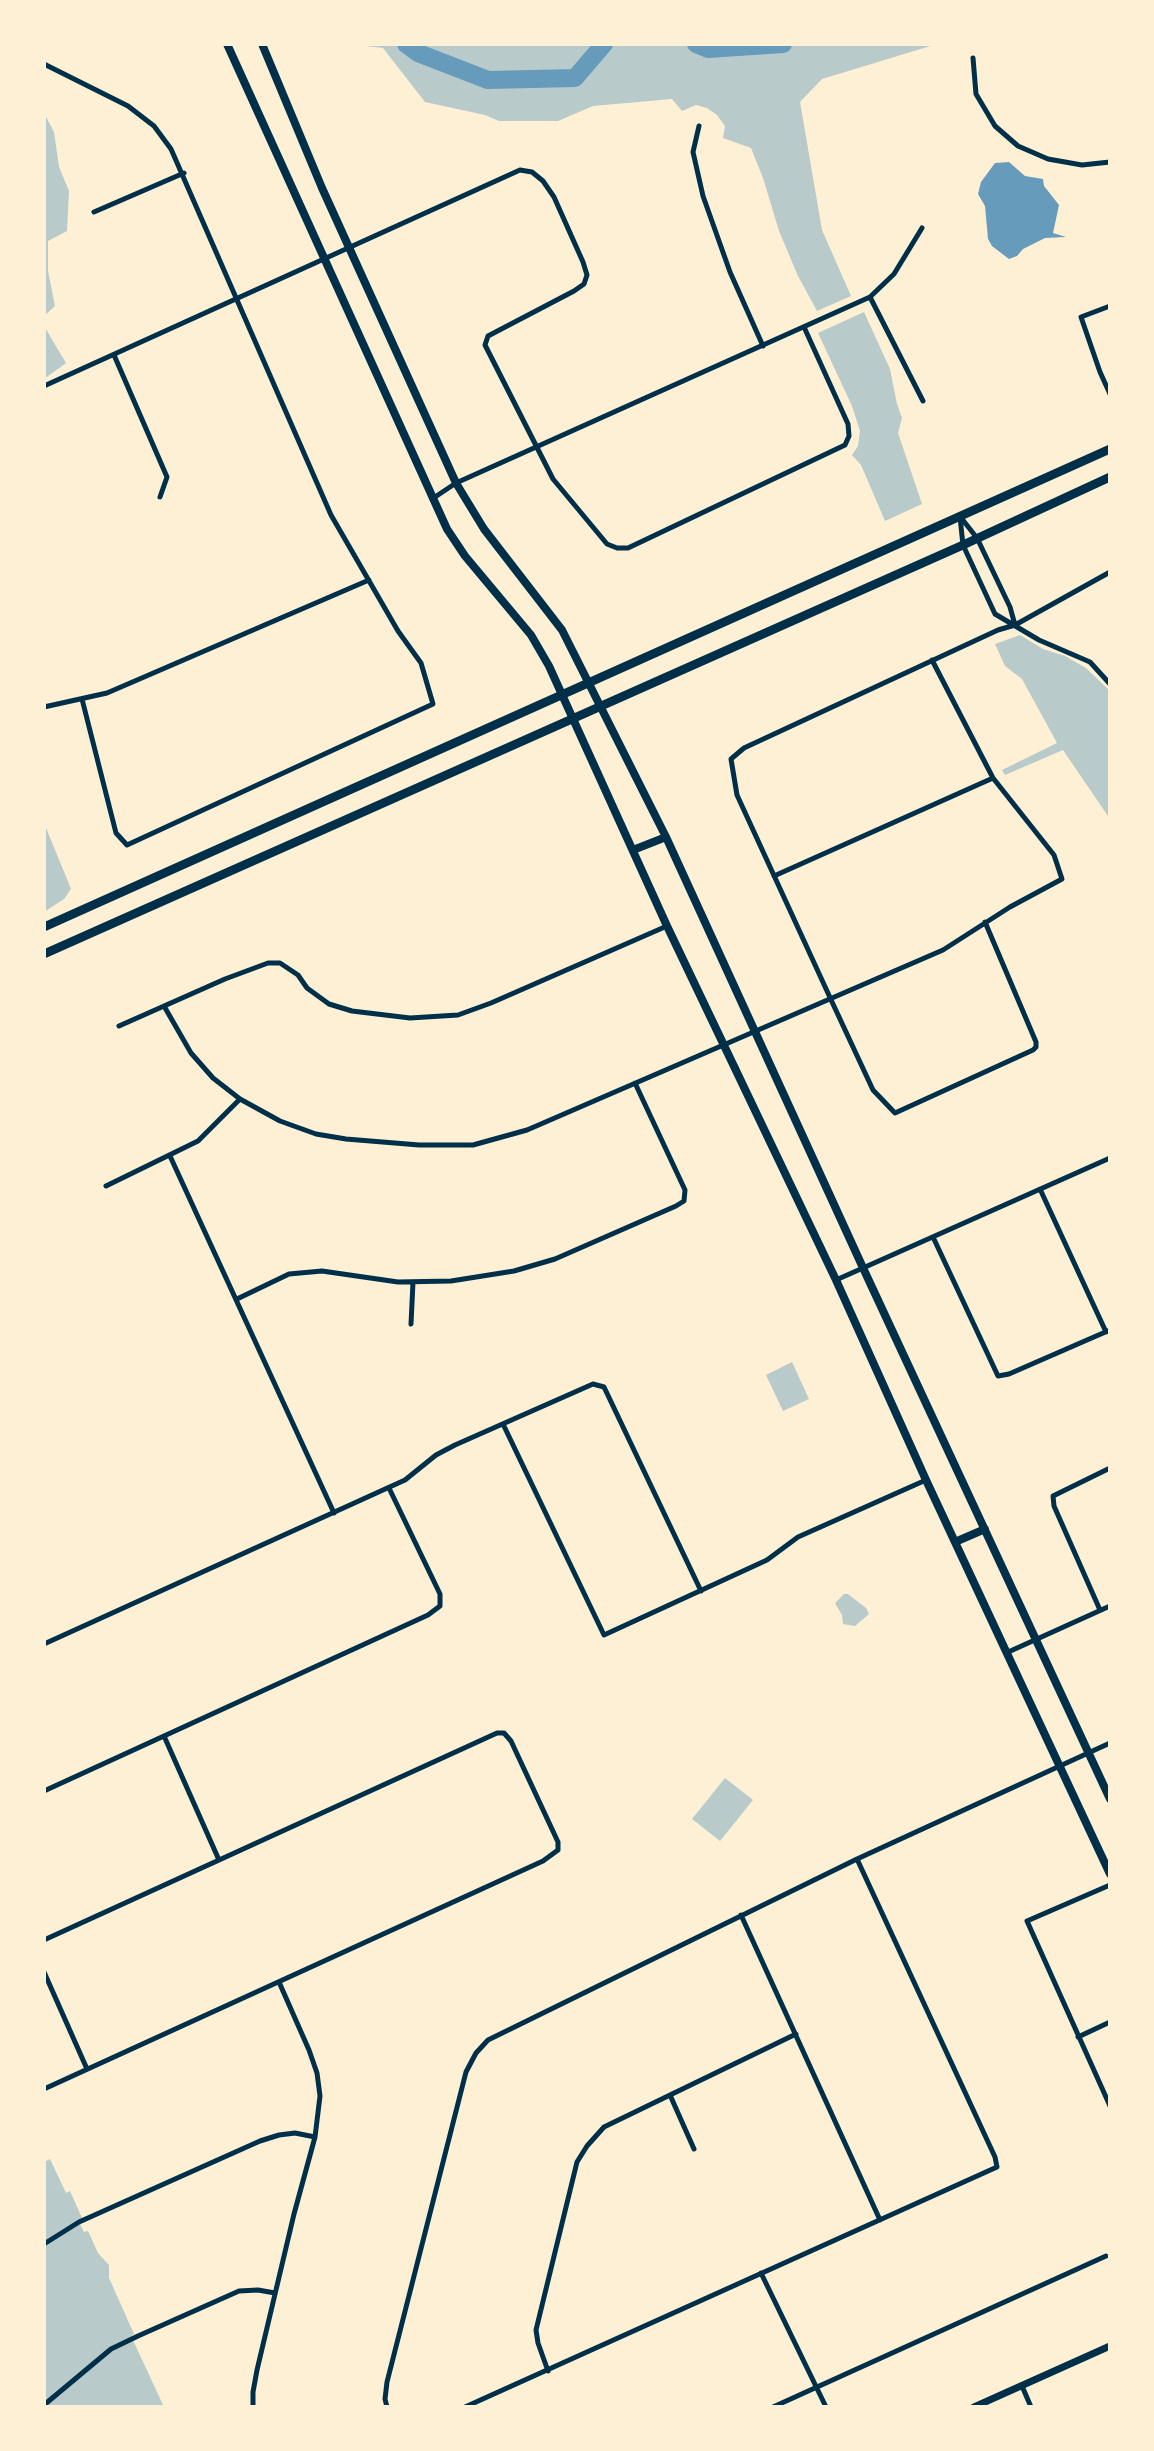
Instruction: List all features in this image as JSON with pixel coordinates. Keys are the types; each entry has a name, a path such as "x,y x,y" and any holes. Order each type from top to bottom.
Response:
{"main road":[{"path":"227,44 447,529 465,556 531,635 562,694 667,926 836,1280 1110,1874"},
{"path":"262,44 322,188 456,483 484,529 562,630 666,837 1110,1799"},
{"path":"44,927 1110,449"},
{"path":"44,954 1110,477"},
{"path":"633,850 666,837"},
{"path":"955,1542 985,1529"}],"street":[{"path":"973,58 976,94 995,126 1018,146 1048,159 1082,164 1110,162"},
{"path":"44,64 128,106 145,118 171,149 184,173 331,515 398,631 421,663 433,704 127,845 116,833 82,699"},
{"path":"699,126 692,152 703,196 730,272 763,346"},
{"path":"44,386 520,170 532,172 543,181 554,197 587,275 584,284 575,291 488,336 485,341 553,479 607,544 628,548 845,445 849,436 848,424 804,327"},
{"path":"94,212 184,173"},
{"path":"432,499 456,483 870,298 894,274 922,228"},
{"path":"870,298 923,401"},
{"path":"1110,306 1081,317 1110,394"},
{"path":"114,355 167,477 160,497"},
{"path":"960,517 977,538 1010,607 1015,625"},
{"path":"960,517 963,545 995,614 1040,640 1090,662 1110,684"},
{"path":"985,922 1036,1042 1033,1051 895,1113 873,1090 737,795 731,759 744,748 998,629 1015,625 1110,572"},
{"path":"44,707 107,693 369,580"},
{"path":"164,1006 191,1053 213,1078 240,1099 280,1121 316,1134 419,1145 458,1146 500,1139 527,1130 943,950 985,922 1062,879 1054,855 993,778 932,660"},
{"path":"774,876 993,778"},
{"path":"119,1026 268,963 280,963 298,975 307,988 330,1004 352,1011 392,1017 458,1015 667,926"},
{"path":"237,1298 289,1274 322,1271 370,1279 412,1282 472,1279 514,1271 555,1259 611,1237 684,1201 685,1190 635,1083"},
{"path":"106,1186 170,1156 204,1136 240,1099"},
{"path":"170,1156 334,1513"},
{"path":"836,1280 864,1270 1110,1158"},
{"path":"933,1237 998,1376 1009,1374 1108,1331 1040,1189"},
{"path":"411,1324 412,1282"},
{"path":"44,1644 389,1488 422,1469 436,1455 593,1384 604,1387 701,1591"},
{"path":"503,1424 604,1635 767,1560 798,1537 926,1480"},
{"path":"1100,1610 1054,1506 1053,1496 1110,1468"},
{"path":"44,1791 428,1615 440,1606 440,1594 389,1488"},
{"path":"1006,1653 1110,1606"},
{"path":"44,1940 490,1735 504,1734 511,1741 558,1842 558,1850 543,1861 44,2089"},
{"path":"164,1736 219,1860"},
{"path":"387,2407 387,2382 466,2072 476,2053 488,2040 741,1915 1110,1743"},
{"path":"466,2407 996,2167 995,2157 857,1860"},
{"path":"1110,1885 1027,1921 1110,2106"},
{"path":"741,1915 880,2220"},
{"path":"44,1972 87,2069"},
{"path":"253,2407 253,2392 275,2293 315,2137 320,2096 317,2073 279,1982"},
{"path":"1078,2037 1110,2022"},
{"path":"548,2371 536,2330 577,2162 587,2146 604,2127 796,2034"},
{"path":"670,2095 694,2149"},
{"path":"44,2244 86,2219 260,2141 287,2134 315,2137"},
{"path":"773,2407 1107,2256"},
{"path":"761,2273 826,2407"},
{"path":"44,2406 111,2349 129,2340 239,2291 275,2293"},
{"path":"974,2407 1110,2346"},
{"path":"1022,2386 1031,2407"}],"shaded area":[{"path":"349,44 937,44 822,79 800,102 822,230 851,296 817,311 798,276 779,231 751,148 723,138 725,126 717,115 707,108 696,105 682,111 672,99 593,106 558,121 499,121 485,115 425,102 383,48"},
{"path":"44,113 54,132 59,167 69,191 67,231 48,241 48,271 55,306 44,316"},
{"path":"864,312 890,369 902,418 898,433 922,504 885,521 861,465 852,455 858,446 860,431 852,406 818,333"},
{"path":"44,326 66,363 44,379"},
{"path":"1020,635 1043,649 1065,656 1086,668 1110,691 1110,819 1063,750 1005,775 1002,770 1057,743 1022,679 1005,666 995,644"},
{"path":"44,823 71,889 64,899 44,912"},
{"path":"792,1362 809,1399 783,1411 766,1375"},
{"path":"844,1594 848,1594 866,1608 869,1614 855,1626 843,1624 842,1615 835,1603"},
{"path":"725,1778 753,1800 720,1841 692,1819"},
{"path":"50,2159 66,2193 70,2191 82,2218 78,2220 84,2232 88,2231 98,2253 109,2265 109,2278 134,2334 131,2336 164,2407 44,2407 44,2162"}],"water":[{"path":"1009,162 1025,176 1043,179 1044,186 1059,205 1053,233 1066,237 1045,238 1009,259 992,246 988,239 985,206 978,194 981,182 995,163"}],"waterway":[{"path":"406,44 418,53 488,80 575,78 604,44"},
{"path":"696,44 708,49 783,44"}]}
